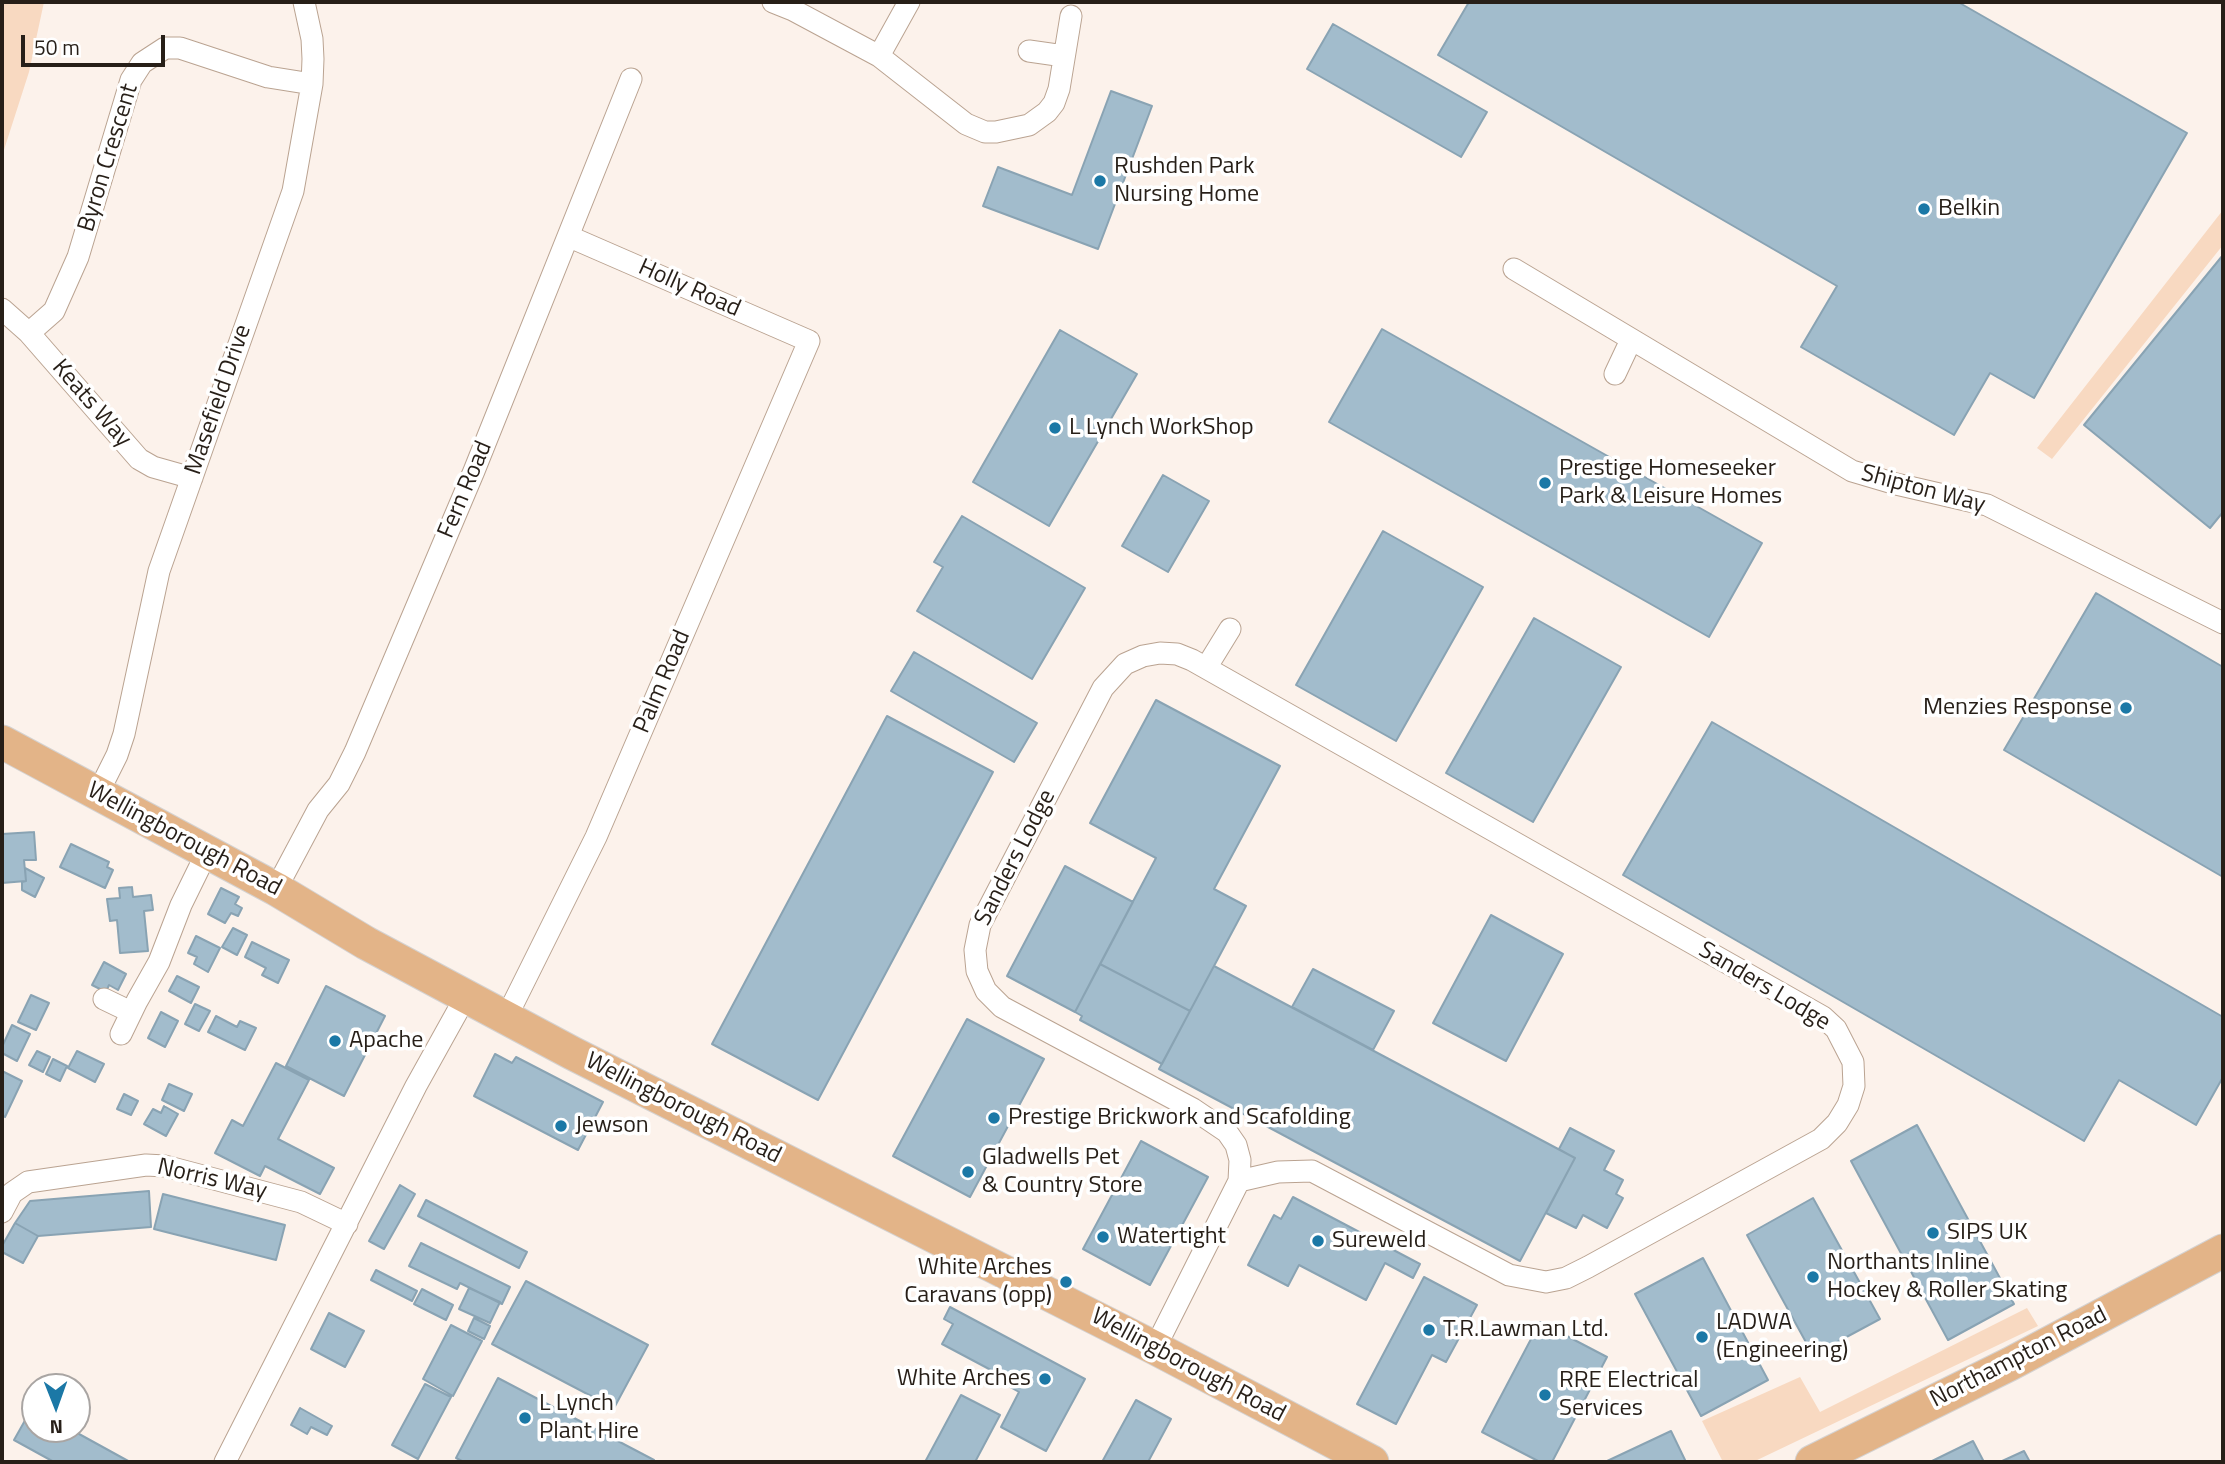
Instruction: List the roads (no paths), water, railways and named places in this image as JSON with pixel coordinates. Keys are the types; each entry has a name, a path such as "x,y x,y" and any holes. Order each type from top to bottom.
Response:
{"main road":[{"name":"Wellingborough Road","path":"2,743 276,889 366,943 572,1053 1155,1348 1372,1462"},
{"name":"Northampton Road","path":"1812,1462 2010,1364 2223,1251"}],"street":[{"name":"Masefield Drive","path":"98,793 114,763 124,734 155,586 293,191 312,84 313,38 304,2"},
{"path":"773,2 879,56 966,124 985,132 1029,125 1047,112 1059,89 1071,16"},
{"path":"879,56 909,2"},
{"name":"Byron Crescent","path":"29,333 54,311 78,257 131,80 142,63 165,48 180,48 268,77 312,84"},
{"path":"1029,51 1064,55"},
{"name":"Fern Road","path":"276,889 318,810 339,783 355,752 570,237 631,79"},
{"name":"Holly Road","path":"570,237 809,341"},
{"name":"Shipton Way","path":"1514,269 1852,471 1987,505 2223,623"},
{"name":"Keats Way","path":"2,309 29,333 139,459 153,467 192,478"},
{"path":"1615,374 1631,340"},
{"name":"Palm Road","path":"506,1018 596,837 809,341"},
{"path":"1206,668 1230,629"},
{"name":"Sanders Lodge","path":"1177,654 1206,668 1823,1017 1836,1029 1853,1062 1854,1086 1848,1105 1837,1123 1821,1139 1588,1267 1566,1278 1546,1282 1510,1275 1312,1171 1278,1172 1239,1181 1240,1160 1236,1145 1227,1132 1193,1109 1002,1007 986,991 977,971 975,950 980,925 1104,688 1125,664 1143,656 1177,654"},
{"path":"121,1034 159,962 181,905 207,852"},
{"path":"225,1462 416,1086 466,996"},
{"path":"104,999 131,1012"},
{"name":"Norris Way","path":"2,1212 12,1194 28,1182 146,1165 165,1166 301,1202 347,1224"},
{"path":"1155,1348 1239,1181"}],"place":[{"name":"Rushden Park Nursing Home","path":"1100,181"},
{"name":"Belkin","path":"1924,209"},
{"name":"L Lynch WorkShop","path":"1055,428"},
{"name":"Prestige Homeseeker Park & Leisure Homes","path":"1545,483"},
{"name":"Menzies Response","path":"2126,708"},
{"name":"Apache","path":"335,1041"},
{"name":"Prestige Brickwork and Scafolding","path":"994,1118"},
{"name":"Jewson","path":"561,1126"},
{"name":"Gladwells Pet & Country Store","path":"968,1172"},
{"name":"SIPS UK","path":"1933,1233"},
{"name":"Watertight","path":"1103,1237"},
{"name":"Sureweld","path":"1318,1241"},
{"name":"Northants Inline Hockey & Roller Skating","path":"1813,1277"},
{"name":"White Arches Caravans (opp)","path":"1066,1282"},
{"name":"T.R.Lawman Ltd.","path":"1429,1330"},
{"name":"LADWA (Engineering)","path":"1702,1337"},
{"name":"White Arches","path":"1045,1379"},
{"name":"RRE Electrical Services","path":"1545,1395"},
{"name":"L Lynch Plant Hire","path":"525,1418"}]}
